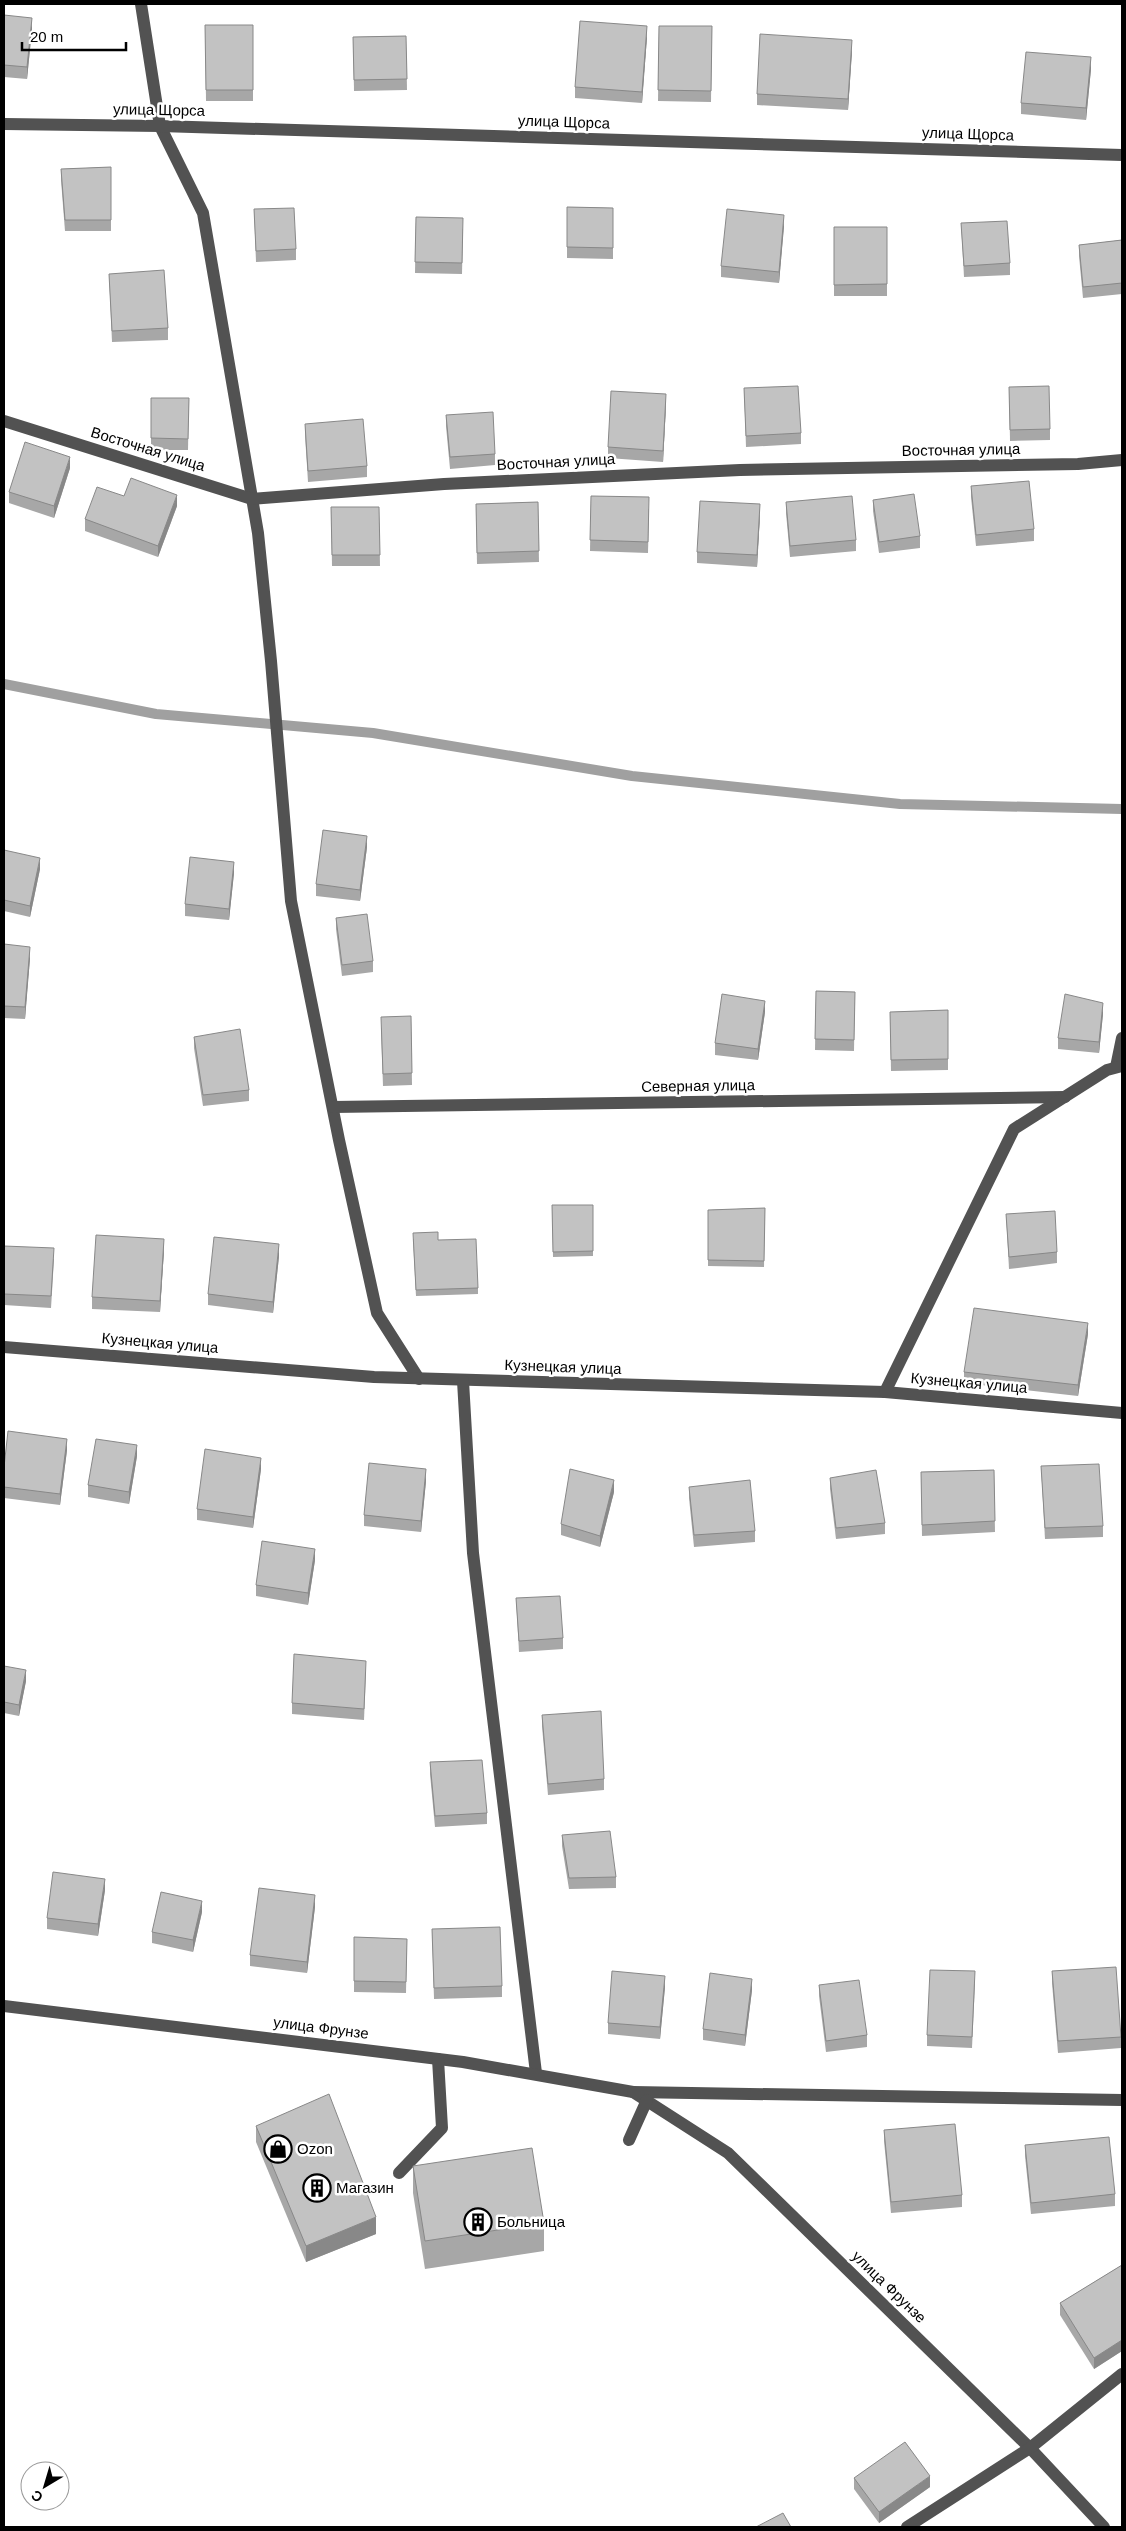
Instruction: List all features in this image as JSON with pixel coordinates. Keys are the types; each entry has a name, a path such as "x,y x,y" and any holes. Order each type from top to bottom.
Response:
{"street":[{"path":"140,4 160,126 203,213 252,499 259,542 275,702 291,901 377,1312 419,1379"},
{"name":"улица Щорса","path":"4,124 160,126 1122,155"},
{"name":"Восточная улица","path":"4,421 252,499 444,484 721,471 1078,464 1122,460"},
{"path":"885,1392 1014,1129 1107,1070 1119,1067 1122,1038"},
{"name":"Северная улица","path":"333,1107 1064,1097"},
{"name":"Кузнецкая улица","path":"4,1347 419,1379 885,1392 1122,1413"},
{"path":"463,1381 473,1553 536,2073"},
{"name":"улица Фрунзе","path":"4,2006 438,2059 536,2073 634,2092 1122,2100"},
{"path":"399,2173 442,2128 438,2059"},
{"name":"улица Фрунзе","path":"634,2092 728,2153 1030,2448 1104,2527"},
{"path":"629,2140 647,2100"},
{"path":"907,2527 1030,2448 1122,2374"}],"building":[{"path":"4,15 32,18 27,67 4,65"},
{"path":"580,21 647,26 642,92 575,87"},
{"path":"205,25 253,25 253,90 206,90"},
{"path":"659,26 712,26 711,91 658,90"},
{"path":"760,34 852,40 848,99 757,94"},
{"path":"406,36 407,79 354,80 353,37"},
{"path":"1026,52 1091,57 1086,108 1021,103"},
{"path":"111,167 111,220 65,220 61,169"},
{"path":"567,207 613,208 613,248 567,247"},
{"path":"294,208 296,249 256,251 254,209"},
{"path":"727,209 784,215 779,272 721,266"},
{"path":"416,217 463,218 462,263 415,262"},
{"path":"1007,221 1010,263 964,266 961,223"},
{"path":"834,227 887,227 887,284 834,285"},
{"path":"1122,240 1122,283 1083,287 1079,245"},
{"path":"164,270 168,328 112,331 109,274"},
{"path":"798,386 801,433 746,436 744,388"},
{"path":"1049,386 1050,429 1010,430 1009,387"},
{"path":"611,391 666,394 663,451 608,447"},
{"path":"151,398 189,398 188,439 151,438"},
{"path":"493,412 495,454 450,457 446,415"},
{"path":"363,419 367,466 308,471 305,424"},
{"path":"25,442 70,457 54,506 9,492"},
{"path":"131,478 177,495 158,546 85,519 97,487 124,496"},
{"path":"1029,481 1034,529 976,535 971,486"},
{"path":"914,494 920,536 879,542 873,500"},
{"path":"591,496 649,497 648,542 590,540"},
{"path":"852,496 856,540 790,546 786,502"},
{"path":"700,501 760,504 757,555 697,552"},
{"path":"538,502 539,551 477,553 476,504"},
{"path":"331,507 379,507 380,555 332,555"},
{"path":"323,830 367,836 360,890 316,884"},
{"path":"4,850 40,858 30,906 4,900"},
{"path":"190,857 234,862 229,909 185,904"},
{"path":"367,914 373,961 342,965 336,918"},
{"path":"4,944 30,947 25,1007 4,1006"},
{"path":"816,991 855,992 854,1040 815,1039"},
{"path":"722,994 765,1001 758,1049 715,1043"},
{"path":"1065,994 1103,1003 1099,1042 1058,1038"},
{"path":"948,1010 948,1059 891,1060 890,1012"},
{"path":"411,1016 412,1073 383,1074 381,1017"},
{"path":"240,1029 249,1090 203,1095 194,1037"},
{"path":"552,1205 593,1205 593,1251 553,1252"},
{"path":"765,1208 764,1261 708,1260 708,1210"},
{"path":"1055,1211 1057,1252 1009,1257 1006,1214"},
{"path":"438,1232 438,1240 476,1239 478,1288 416,1290 413,1233"},
{"path":"96,1235 164,1239 160,1301 92,1297"},
{"path":"214,1237 279,1244 273,1302 208,1294"},
{"path":"4,1246 54,1248 51,1296 4,1294"},
{"path":"974,1308 1088,1323 1078,1385 964,1372"},
{"path":"8,1431 67,1439 60,1494 4,1487"},
{"path":"96,1439 137,1445 129,1492 88,1485"},
{"path":"205,1449 261,1458 253,1517 197,1509"},
{"path":"369,1463 426,1469 421,1521 364,1515"},
{"path":"1099,1464 1103,1526 1045,1528 1041,1466"},
{"path":"570,1469 614,1480 600,1536 561,1524"},
{"path":"876,1470 885,1523 836,1528 830,1478"},
{"path":"994,1470 995,1521 922,1525 921,1472"},
{"path":"750,1480 755,1531 694,1535 689,1487"},
{"path":"262,1541 315,1549 308,1593 256,1585"},
{"path":"560,1596 563,1638 519,1641 516,1598"},
{"path":"294,1654 366,1661 364,1709 292,1703"},
{"path":"4,1666 26,1670 19,1705 4,1702"},
{"path":"601,1711 604,1779 548,1784 542,1715"},
{"path":"482,1760 487,1813 435,1816 430,1762"},
{"path":"610,1831 616,1877 569,1878 562,1835"},
{"path":"53,1872 105,1879 98,1924 47,1918"},
{"path":"259,1888 315,1895 307,1962 250,1955"},
{"path":"161,1892 202,1901 193,1940 152,1932"},
{"path":"500,1927 502,1986 434,1988 432,1929"},
{"path":"354,1937 407,1939 406,1982 354,1981"},
{"path":"1116,1967 1121,2037 1058,2041 1052,1971"},
{"path":"930,1970 975,1971 972,2037 927,2035"},
{"path":"612,1971 665,1976 660,2027 608,2023"},
{"path":"710,1973 752,1979 745,2035 703,2029"},
{"path":"859,1980 867,2035 826,2041 819,1985"},
{"name":"Магазин","path":"329,2094 376,2217 306,2246 256,2126"},
{"path":"955,2124 962,2195 891,2202 884,2130"},
{"path":"1109,2137 1115,2194 1031,2203 1025,2145"},
{"name":"Больница","path":"532,2148 544,2223 425,2241 413,2166"},
{"path":"1122,2265 1122,2340 1094,2358 1060,2303"},
{"path":"905,2442 930,2476 879,2512 854,2478"},
{"path":"783,2513 791,2527 756,2527"}],"waterway":[{"path":"4,684 156,714 373,733 632,776 900,804 1122,809"}],"place":[{"name":"Ozon","path":"278,2149"},
{"name":"Магазин","path":"317,2188"},
{"name":"Больница","path":"478,2222"}]}
